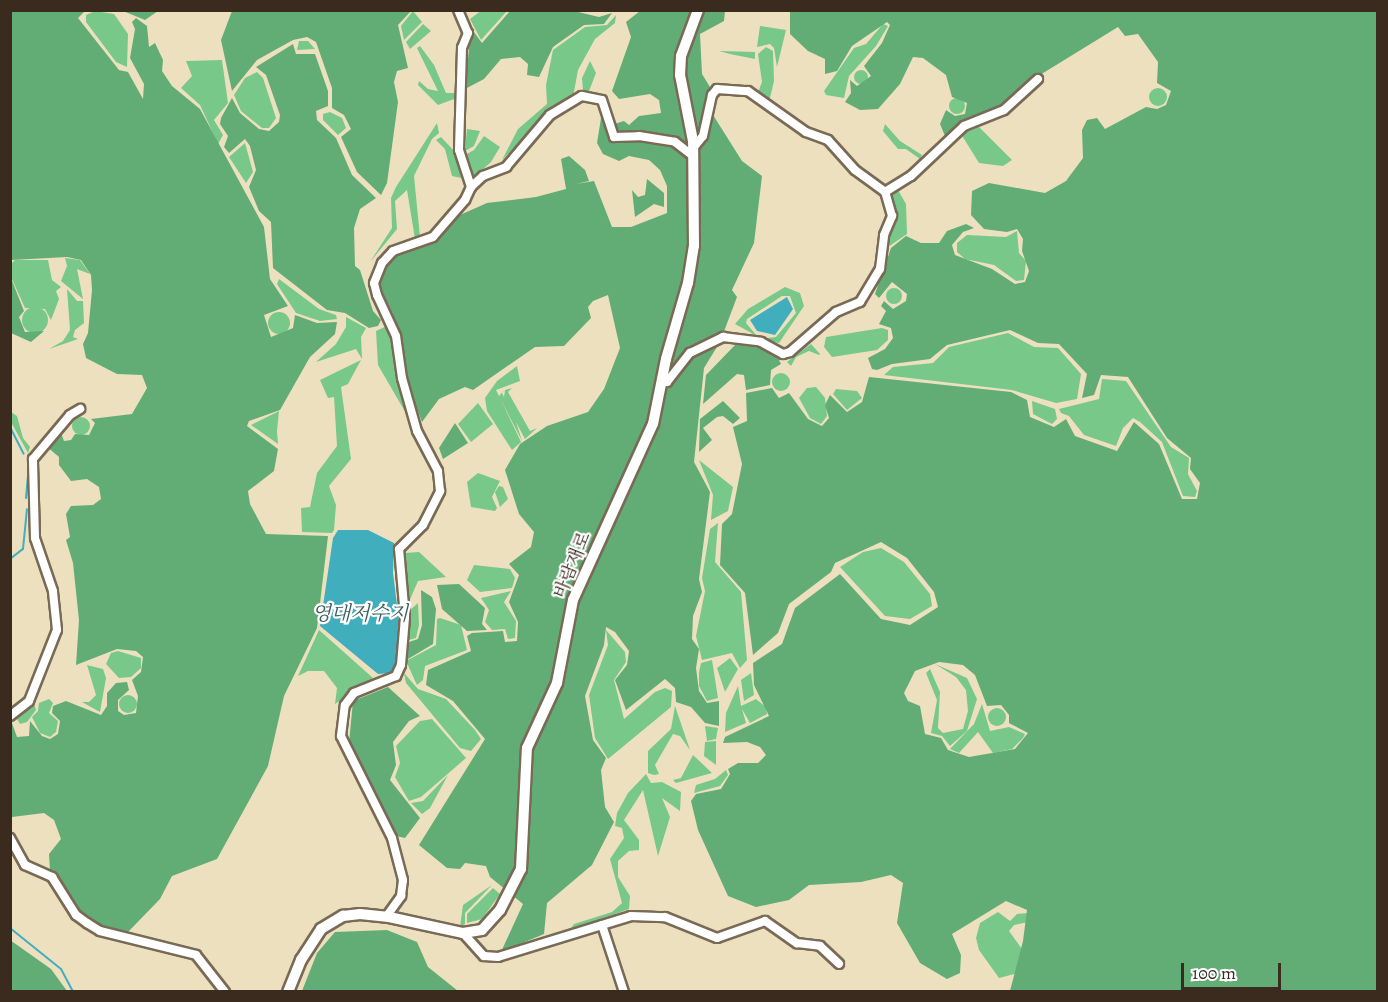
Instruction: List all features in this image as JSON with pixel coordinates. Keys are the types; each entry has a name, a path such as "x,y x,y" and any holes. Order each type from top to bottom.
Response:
{"street":[{"path":"458,10 468,33 462,48 459,150 471,187"},
{"name":"바람재로","path":"463,933 482,930 490,923 521,869 527,748 557,683 573,600 654,424 694,246 694,152 680,75 684,42 698,10"},
{"path":"885,192 911,176 964,126 1004,110 1038,79"},
{"path":"386,917 401,896 403,880 392,838 341,736 345,705 354,693 396,676 399,671 405,617 399,549 423,525 440,491 438,471 417,431 402,378 396,336 374,283 382,263 393,251 433,237 465,200 471,187 483,176 506,167 550,115 582,96 602,100 614,137 639,136 675,142 694,152 704,136 712,95 717,89 748,91 806,132 828,140 855,170 885,192 892,216 884,235 880,268 860,302 836,312 790,352 783,354 760,342 723,337 690,353 667,382 662,382"},
{"path":"10,716 29,700 57,630 53,591 35,538 33,459 70,415 80,409"},
{"path":"10,838 25,865 52,877 76,915 87,923 100,931 196,955 225,992"},
{"path":"288,992 301,960 321,929 343,916 386,917 463,933 471,946 484,956 498,957 631,916 665,917 717,938 765,921 797,944 820,946 839,964"},
{"path":"602,925 624,992"}],"green space":[{"path":"482,10 507,11 481,40 470,19"},
{"path":"11,11 85,11 78,18 119,70 128,72 143,99 144,84 130,58 135,29 132,22 136,18 147,26 149,47 155,43 163,60 162,71 172,86 200,109 264,227 270,279 288,306 264,315 271,337 293,328 295,315 317,323 337,322 335,334 310,357 280,410 249,421 247,426 278,449 274,471 248,491 250,504 266,534 328,536 317,628 284,696 268,766 217,859 172,876 160,899 128,932 100,926 77,908 50,871 49,854 61,839 54,820 44,813 12,817 12,723 17,737 29,736 30,721 42,736 50,739 58,734 60,721 52,713 53,706 66,701 101,715 107,706 107,693 116,683 127,682 129,690 118,700 118,711 124,715 136,713 138,696 132,680 141,672 143,657 136,651 117,649 76,665 79,620 73,563 66,540 70,537 66,514 71,506 93,505 101,499 99,487 87,479 71,481 59,465 59,457 46,446 61,433 64,441 71,440 75,434 89,435 95,423 91,419 132,414 147,388 142,375 117,374 86,358 83,344 88,333 92,290 91,275 81,260 67,257 11,260"},
{"path":"95,11 114,14 128,34 127,67 116,62 86,22 86,15"},
{"path":"123,11 158,11 145,20"},
{"path":"232,11 411,11 398,25 408,68 397,71 394,82 398,102 387,183 381,195 357,172 341,137 351,129 344,115 332,108 332,88 316,42 307,37 293,40 257,60 232,91 221,40"},
{"path":"413,11 422,22 404,40 401,26"},
{"path":"510,11 574,11 599,17 612,13 604,24 584,25 553,47 539,77 527,75 528,64 520,57 501,59 484,79 465,89 471,28 482,43"},
{"path":"640,11 725,11 724,21 700,34 702,74 710,87 708,107 742,161 762,176 754,243 732,290 737,297 720,342 704,368 694,462 710,492 699,579 702,592 693,616 692,639 699,649 696,668 699,691 707,703 719,701 719,726 705,723 691,707 676,702 675,688 665,679 626,710 615,680 627,665 629,651 615,632 606,627 604,645 585,696 593,740 606,758 601,770 605,807 614,822 592,865 547,903 544,934 501,952 523,904 490,877 486,866 465,863 460,869 447,868 419,845 485,739 453,701 426,685 428,670 471,651 467,636 472,633 503,631 505,642 517,641 518,622 509,602 519,575 509,564 531,547 534,532 519,514 505,470 520,444 547,426 588,412 604,389 620,348 608,295 593,301 588,307 591,318 564,346 535,347 473,390 465,387 439,399 422,422 408,385 393,314 379,285 384,267 395,255 433,241 460,215 487,203 536,197 566,189 561,159 569,156 585,170 589,181 576,184 594,181 612,227 631,227 667,213 667,186 660,170 649,160 629,156 619,161 603,154 597,143 602,112 608,126 624,121 629,125 639,116 661,113 659,100 650,94 619,99 612,91 631,37 626,22"},
{"path":"790,11 1377,11 1377,991 1010,991 1023,941 1027,910 1006,901 952,934 961,955 960,973 947,979 920,963 897,923 903,883 891,875 861,882 809,885 789,900 756,907 728,896 698,830 691,801 696,794 721,789 730,774 728,769 738,763 758,763 766,755 760,747 747,742 723,743 725,737 769,716 754,685 753,663 782,644 795,608 840,574 881,619 910,625 938,607 934,592 907,558 881,542 835,563 831,572 789,604 778,633 753,655 745,593 720,565 722,524 732,514 742,464 733,427 747,421 746,393 772,388 779,398 789,393 808,419 822,426 829,418 825,405 830,395 847,412 862,402 869,377 1011,392 1027,400 1030,417 1054,427 1066,419 1075,436 1117,451 1134,422 1159,444 1182,499 1197,499 1200,483 1190,469 1191,458 1167,438 1128,377 1101,375 1094,395 1082,398 1087,374 1059,344 1038,343 1010,330 947,345 930,359 892,364 877,370 872,369 868,358 885,349 893,338 891,328 879,324 886,311 881,306 884,301 893,309 906,301 907,294 892,282 879,298 875,294 891,248 906,236 921,243 939,243 947,231 966,224 974,228 963,232 952,245 955,255 992,269 1015,284 1025,282 1029,271 1022,251 1023,239 1017,229 1007,232 984,229 971,215 972,191 989,183 1045,193 1066,181 1083,158 1082,130 1087,120 1097,118 1105,129 1146,107 1157,109 1166,105 1171,91 1157,83 1158,62 1138,34 1125,36 1118,27 1022,86 1001,108 966,121 945,136 940,124 946,110 955,116 965,114 967,103 952,97 946,75 923,58 913,57 900,84 878,109 860,110 845,102 851,93 850,80 857,86 871,76 864,66 882,43 890,25 887,22 852,46 837,71 825,74 825,59 808,51 790,34","holes":["939,662 963,665 975,675 987,706 1001,705 1009,715 1009,723 1028,733 1015,749 969,757 948,750 941,738 925,734 920,706 908,701 904,693 915,671"]},
{"path":"616,15 615,23 595,39 578,70 573,97 549,112 502,160 518,129 547,104 546,85 553,50 585,27 607,25"},
{"path":"423,24 431,31 410,49 406,42"},
{"path":"883,24 888,26 876,46 849,76 844,98 826,95 824,91 854,48 866,44"},
{"path":"760,26 786,30 777,67 774,48 770,44 757,47"},
{"path":"299,41 308,41 315,49 297,50"},
{"path":"293,44 296,54 315,54 328,91 328,106 316,111 317,120 336,138 352,175 376,198 360,209 354,228 355,266 360,270 373,311 381,320 378,326 369,328 345,313 327,310 273,268 271,222 259,211 249,187 256,170 250,146 245,139 229,153 224,147 228,136 220,124 232,98 240,113 259,129 269,131 279,122 280,115 266,75 256,67"},
{"path":"420,46 434,65 446,93 457,93 454,99 438,105 418,85 419,81 428,89 438,91 417,48"},
{"path":"766,47 773,51 774,81 769,102 757,95 762,82 758,54"},
{"path":"719,51 755,52 755,59 730,54"},
{"path":"222,60 228,103 214,120 223,135 218,144 200,105 181,88 192,76 186,61"},
{"path":"590,61 596,73 589,91 583,91 582,78"},
{"path":"861,70 866,72 868,77 866,82 861,84 856,82 854,77 856,72"},
{"path":"257,72 263,78 276,118 269,128 262,128 241,111 234,95 245,78"},
{"path":"1158,88 1164,91 1167,97 1164,103 1158,106 1152,103 1149,97 1152,91"},
{"path":"957,98 963,100 965,106 963,112 957,114 951,112 949,106 951,100"},
{"path":"330,112 342,118 346,128 338,135 323,120 323,114"},
{"path":"437,123 439,133 432,139 414,176 420,237 415,239 407,190 395,201 397,229 370,262 392,228 391,198 396,187"},
{"path":"885,124 900,141 922,155 920,159 906,149 898,149 883,131"},
{"path":"979,127 1012,160 1003,166 979,163 961,134"},
{"path":"467,129 480,131 474,146 465,151"},
{"path":"484,136 500,147 491,162 474,177 470,176 465,155 474,150"},
{"path":"441,137 457,154 461,178 452,176 445,149 436,140"},
{"path":"245,143 253,172 246,183 229,157"},
{"path":"647,179 664,193 664,207 654,204 635,217 632,190 638,197 645,195"},
{"path":"898,190 906,204 907,234 888,247 886,238 896,216 889,196"},
{"path":"1017,231 1019,253 1026,261 1024,280 1016,281 994,265 965,259 957,252 957,243 967,235 1006,237"},
{"path":"65,258 80,260 90,274 77,269 83,299 61,281 67,266"},
{"path":"15,260 48,260 52,280 61,287 56,291 59,299 51,320 45,309 25,308 11,277 11,264"},
{"path":"11,278 24,311 19,317 25,332 44,331 31,342 11,333"},
{"path":"279,279 319,309 336,315 337,319 320,321 296,313 277,284"},
{"path":"785,287 800,293 804,306 779,343 760,339 776,337 796,313 790,296 782,296 747,319 746,323 757,336 735,324 748,309"},
{"path":"894,288 900,290 902,296 900,302 894,304 888,302 886,296 888,290"},
{"path":"67,289 77,301 83,301 84,323 75,330 73,337 78,339 49,349 63,341 70,330"},
{"path":"35,307 44,311 48,320 44,329 35,333 26,329 22,320 26,311"},
{"path":"279,312 287,315 290,323 287,331 279,334 271,331 268,323 271,315"},
{"path":"346,317 366,328 361,337 362,359 356,349 316,362 336,344 346,327"},
{"path":"387,326 409,414 407,415 378,365 376,331"},
{"path":"882,328 888,330 888,340 877,350 832,357 824,347 826,337"},
{"path":"1008,333 1034,347 1058,348 1081,374 1077,399 1056,403 1012,390 884,375 893,367 933,363 949,347"},
{"path":"738,342 758,345 777,356 781,364 771,370 770,385 746,390 744,375 737,374 703,404 706,375"},
{"path":"811,344 819,355 809,351 796,357 791,366 787,362"},
{"path":"361,360 348,384 341,387 351,459 329,486 336,505 334,530 332,533 302,532 301,508 310,507 317,473 337,446 334,397 328,398 320,380"},
{"path":"517,366 520,381 496,390 499,396 504,390 502,393 504,397 505,390 512,388 508,392 530,431 537,428 525,439 516,422 522,441 501,400 521,442 512,450 487,411 485,398 497,381"},
{"path":"777,373 785,373 790,378 788,389 777,391 772,386 772,378"},
{"path":"1102,379 1126,381 1171,447 1189,458 1188,474 1197,491 1195,497 1183,496 1162,442 1140,422 1133,418 1123,428 1116,446 1084,435 1069,416 1061,413 1059,409 1099,399"},
{"path":"816,387 825,398 827,416 821,424 810,418 799,398 807,388"},
{"path":"836,389 857,391 862,398 847,410 833,394"},
{"path":"723,401 740,418 733,424 723,416 717,417 703,428 712,440 699,452 700,419"},
{"path":"1032,401 1055,409 1057,419 1052,424 1033,414"},
{"path":"478,403 493,424 471,442 458,424"},
{"path":"279,411 277,431 278,444 251,425"},
{"path":"11,412 17,416 23,438 30,447 28,453 11,422"},
{"path":"77,417 85,417 90,422 88,433 77,435 72,430 72,422"},
{"path":"455,423 468,443 443,459 439,448"},
{"path":"699,460 733,487 728,511 711,520 713,495"},
{"path":"478,473 500,481 492,497 497,508 495,511 471,507 467,482"},
{"path":"499,486 503,487 508,499 500,507 495,492"},
{"path":"718,523 715,562 741,592 747,660 740,668 732,653 702,660 696,636 705,591 702,578 710,529"},
{"path":"881,548 904,562 930,594 932,606 910,619 885,616 840,567 863,552"},
{"path":"419,552 446,577 418,581 408,604 405,553"},
{"path":"474,565 510,569 515,578 512,588 480,592 467,580"},
{"path":"459,584 485,608 482,624 487,630 467,631 442,609 437,585"},
{"path":"421,590 432,597 436,609 433,644 408,659 406,643 418,639 422,625"},
{"path":"511,591 504,602 516,621 515,638 508,639 505,629 492,630 485,622 489,610 481,598"},
{"path":"418,603 419,625 416,638 409,640 409,611"},
{"path":"437,619 461,625 467,650 425,666 423,680 417,685 406,661 436,645"},
{"path":"319,630 373,678 335,704 337,688 324,671 308,671 298,676"},
{"path":"606,630 625,652 626,662 614,680 624,719 655,692 665,688 672,691 671,707 608,759 595,738 589,695 608,645"},
{"path":"118,651 141,658 141,668 131,677 119,678 106,664 111,653"},
{"path":"730,658 738,669 725,692 717,668"},
{"path":"712,660 718,698 707,701 699,686 699,672 701,663"},
{"path":"935,664 967,678 977,699 967,731 950,746 942,736 931,733 937,700 926,673 930,669 940,692 938,728 943,733 963,729 968,711 966,690 956,677"},
{"path":"87,665 103,669 106,678 100,712 82,702 89,702 96,695"},
{"path":"404,673 418,689 446,699 475,730 481,739 471,751 460,748 406,683"},
{"path":"751,673 754,695 744,701 741,680"},
{"path":"738,686 741,706 756,699 766,707 767,714 750,723 742,709 746,723 725,732 726,713"},
{"path":"388,687 420,716 409,721 393,742 396,765 390,780 420,818 405,838 396,836 382,815 371,782 349,743 353,701"},
{"path":"128,695 134,698 137,704 134,710 128,713 122,710 119,704 122,698"},
{"path":"49,699 53,703 49,713 58,721 56,732 50,737 40,733 32,717 38,711 39,703"},
{"path":"33,701 36,710 27,722 20,724 16,717"},
{"path":"982,704 990,731 1009,727 1025,734 1023,738 1012,749 993,753 978,732 959,753 950,749 974,724"},
{"path":"675,706 690,750 680,736 673,734 655,765 659,774 648,773 648,751 671,729"},
{"path":"997,708 1003,711 1006,717 1003,723 997,726 991,723 988,717 991,711"},
{"path":"432,719 466,758 421,797 409,801 395,777 400,763 396,746 420,721"},
{"path":"705,726 718,728 716,739 707,741"},
{"path":"716,741 716,765 704,756 705,742"},
{"path":"693,755 712,773 676,783 673,780 681,778"},
{"path":"726,770 728,775 720,786 694,793 696,785 715,779"},
{"path":"646,774 651,783 662,782 681,792 680,811 662,798 670,817 658,856 643,790 624,820 639,840 639,850 629,851 618,861 618,877 630,896 629,909 569,931 574,924 612,912 622,903 610,859 624,838 622,828 615,826 617,813 628,793"},
{"path":"448,775 430,808 422,814 411,803 423,801"},
{"path":"492,885 465,913 465,924 460,927 463,905"},
{"path":"493,888 500,894 482,919 467,923 467,914"},
{"path":"998,912 1010,921 1017,914 1029,913 1029,922 1014,925 1009,931 1030,960 1025,971 999,978 979,950 976,938 980,923"},
{"path":"387,930 417,942 428,967 458,991 302,991 317,953 335,932"},
{"path":"10,940 51,969 67,991 11,991"}],"water":[{"path":"787,297 793,309 775,335 757,331 750,320"},
{"name":"영대저수지","path":"338,530 368,530 394,543 393,573 399,621 397,663 392,673 378,674 320,626 333,538"}],"waterway":[{"path":"10,427 24,454"},
{"path":"26,498 29,463"},
{"path":"10,559 23,549 27,509"},
{"path":"10,928 61,969 73,992"}]}
